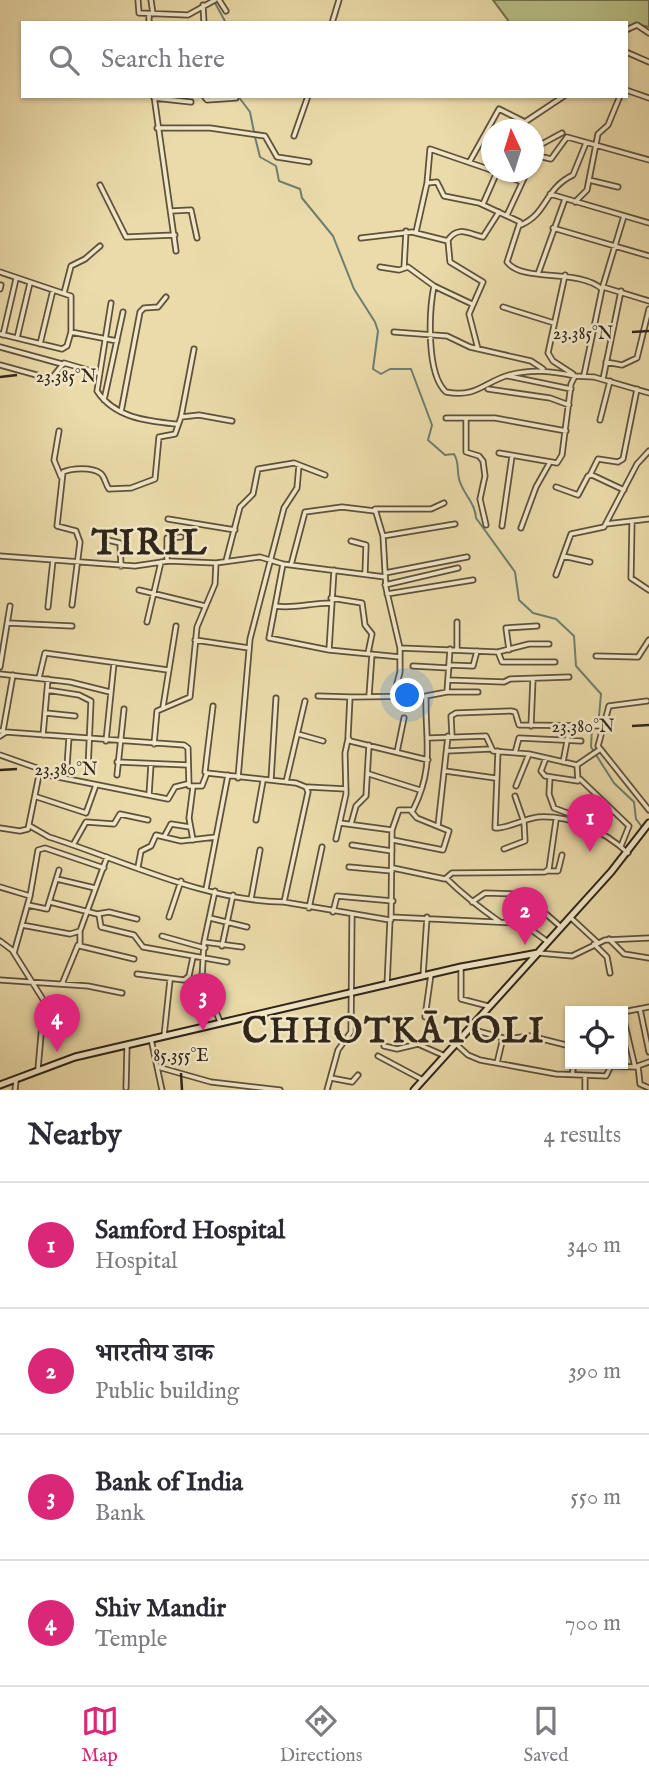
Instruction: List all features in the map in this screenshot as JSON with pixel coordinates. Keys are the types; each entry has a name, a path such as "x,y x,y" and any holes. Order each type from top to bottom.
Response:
{"main road":[{"path":"414,1090 628,853 644,831"},
{"path":"0,1085 38,1069 163,1036 461,967 538,953"}],"street":[{"path":"138,0 139,13 190,14 215,0 226,11"},
{"path":"149,21 151,0"},
{"path":"333,21 339,0"},
{"path":"203,5 204,21"},
{"path":"177,15 177,21"},
{"path":"628,29 637,25 649,33"},
{"path":"628,53 649,62"},
{"path":"628,91 649,98"},
{"path":"154,98 176,251"},
{"path":"161,98 191,102"},
{"path":"206,98 236,98"},
{"path":"295,136 307,98"},
{"path":"470,161 498,110 525,122 561,98"},
{"path":"575,202 587,190 598,134 608,125 619,98"},
{"path":"157,128 211,128 269,138 277,157 309,162"},
{"path":"544,143 562,133"},
{"path":"544,158 551,159 566,137 649,160"},
{"path":"586,143 573,175 559,181 534,217 521,225 508,265 538,274 565,275 649,302"},
{"path":"416,232 427,183 430,149 481,165"},
{"path":"589,180 618,187"},
{"path":"427,183 437,182 444,196 483,204 521,225"},
{"path":"483,204 491,182"},
{"path":"507,215 522,182"},
{"path":"100,185 125,237 175,235"},
{"path":"550,194 649,223"},
{"path":"538,274 565,199"},
{"path":"172,211 191,210 198,238"},
{"path":"478,349 468,320 483,280 450,262 448,241 454,233 460,231 483,237 499,212"},
{"path":"584,375 602,288 624,216"},
{"path":"553,228 649,256"},
{"path":"404,268 405,231"},
{"path":"361,238 405,231 448,241"},
{"path":"64,293 71,266 100,246"},
{"path":"380,267 412,269 434,286 472,304"},
{"path":"0,272 73,298 71,332 65,348 2,335 16,278"},
{"path":"565,275 554,323 550,358 575,376"},
{"path":"17,338 30,283"},
{"path":"434,286 429,334 444,391 460,393 486,388 550,398 569,405"},
{"path":"40,344 53,290"},
{"path":"603,379 621,291"},
{"path":"121,412 140,312 144,308 158,307 166,297"},
{"path":"111,303 96,389 104,400 121,412 138,419 176,427"},
{"path":"503,307 554,323"},
{"path":"606,362 622,365 637,358 649,309"},
{"path":"104,400 123,312"},
{"path":"71,332 117,341"},
{"path":"394,332 447,336 478,349 531,362 545,370 603,379 649,393"},
{"path":"0,347 98,373"},
{"path":"61,477 69,469 95,471 103,476 106,487 115,489 152,481 156,476 159,438 171,436 181,417 194,349"},
{"path":"0,365 51,379 62,364"},
{"path":"486,388 506,376 545,370"},
{"path":"506,376 571,389"},
{"path":"499,453 555,465 559,461 575,376"},
{"path":"600,420 610,381"},
{"path":"556,487 578,495 598,459 618,462 623,459 637,389"},
{"path":"181,417 199,415 232,421"},
{"path":"446,418 495,418 566,430"},
{"path":"466,419 466,452 480,456 483,461 485,477 480,499 486,525"},
{"path":"59,431 54,460 61,477 57,526 78,534 72,606"},
{"path":"556,575 571,534 602,529 637,464 649,451"},
{"path":"502,526 512,456"},
{"path":"521,528 536,486 549,464"},
{"path":"238,778 249,648 268,559 284,508 298,488 299,465"},
{"path":"226,561 242,503 254,491 258,470 266,466 299,465 326,475"},
{"path":"590,475 624,490"},
{"path":"291,565 305,512 342,506 375,511 379,508 431,509 444,503"},
{"path":"375,511 383,536 385,585 400,648 394,695"},
{"path":"168,519 235,530"},
{"path":"606,524 649,519"},
{"path":"632,521 631,578 649,590"},
{"path":"383,536 454,524"},
{"path":"167,561 167,538 181,537"},
{"path":"104,539 120,543 121,566"},
{"path":"351,541 366,545 365,574"},
{"path":"563,555 590,562"},
{"path":"0,556 121,566 167,561 216,563 251,557 283,564 385,575 467,557"},
{"path":"48,607 53,560"},
{"path":"147,622 161,562"},
{"path":"154,744 155,714 163,707 190,697 195,640 215,584 216,563"},
{"path":"283,564 269,638 329,650 400,657"},
{"path":"385,585 458,568"},
{"path":"329,650 334,570"},
{"path":"387,594 473,580"},
{"path":"139,590 205,606"},
{"path":"331,598 356,601 363,605 365,625 372,636 369,696"},
{"path":"275,606 295,608 307,603 331,603"},
{"path":"0,667 10,606"},
{"path":"457,622 457,650"},
{"path":"8,623 72,626"},
{"path":"163,707 176,626"},
{"path":"509,650 506,628 537,626"},
{"path":"195,640 249,648"},
{"path":"596,656 638,657 649,640"},
{"path":"400,648 498,652 549,644"},
{"path":"447,692 450,649"},
{"path":"413,666 473,666 477,651"},
{"path":"498,652 502,662 555,662"},
{"path":"39,678 45,653 168,670"},
{"path":"106,741 114,662"},
{"path":"0,674 48,679 110,692"},
{"path":"13,675 1,733 187,746 187,784"},
{"path":"448,680 504,682 569,677"},
{"path":"531,726 533,678"},
{"path":"43,735 48,679"},
{"path":"47,690 89,699 88,769"},
{"path":"318,696 426,696 447,692 478,692"},
{"path":"411,811 421,790 429,760 426,696"},
{"path":"336,839 346,789 345,753 350,697"},
{"path":"271,780 276,698"},
{"path":"286,782 305,701"},
{"path":"447,751 491,749 529,754 576,765 598,750 609,706 647,701"},
{"path":"38,773 170,799 175,787 187,784 193,787 202,786 213,706"},
{"path":"117,775 124,709"},
{"path":"438,826 453,713 512,711 517,724 604,726"},
{"path":"45,712 75,716"},
{"path":"397,752 404,718"},
{"path":"563,762 570,726"},
{"path":"298,734 323,741"},
{"path":"429,738 486,736 491,749"},
{"path":"67,766 69,737"},
{"path":"348,739 429,760"},
{"path":"515,753 517,739 581,741"},
{"path":"351,824 356,806 366,796 369,745"},
{"path":"598,750 649,810"},
{"path":"498,751 494,827 535,818 572,822 594,828 628,853"},
{"path":"516,786 529,754"},
{"path":"0,755 37,768 38,773 30,826 24,831 0,828"},
{"path":"546,758 541,773 580,779"},
{"path":"117,762 188,765"},
{"path":"149,795 151,764"},
{"path":"576,765 580,779 629,826 621,846"},
{"path":"445,771 496,778"},
{"path":"369,774 421,790"},
{"path":"204,775 228,775 306,787 346,789"},
{"path":"206,889 228,775"},
{"path":"550,776 554,808 570,814 572,822"},
{"path":"256,820 263,780"},
{"path":"36,797 86,813 96,785"},
{"path":"193,787 190,827 193,840"},
{"path":"284,902 308,792 306,787"},
{"path":"504,849 523,843 524,822 515,796"},
{"path":"387,985 393,901 392,851 393,830 399,810 411,811 417,818 450,833 441,851 393,839"},
{"path":"73,845 86,822 114,824 120,814 148,820"},
{"path":"548,871 556,820"},
{"path":"340,823 393,830"},
{"path":"164,837 171,824 190,827"},
{"path":"30,826 50,838 206,889 391,920 427,917 526,926 548,942"},
{"path":"138,867 141,851 151,846 155,836 193,840 216,837"},
{"path":"352,845 392,851"},
{"path":"14,954 41,847 104,867"},
{"path":"309,908 322,847"},
{"path":"251,898 260,850"},
{"path":"446,878 452,873 558,871 562,855"},
{"path":"62,984 107,857"},
{"path":"349,867 446,878 472,902 500,922"},
{"path":"27,905 47,909 59,870"},
{"path":"57,879 96,889"},
{"path":"169,917 181,881"},
{"path":"0,887 30,896"},
{"path":"201,997 205,945 215,891"},
{"path":"472,902 485,893 518,894"},
{"path":"222,946 233,895"},
{"path":"332,912 337,896 393,901"},
{"path":"50,902 99,915 109,912 137,919"},
{"path":"521,907 545,913 561,927"},
{"path":"99,915 101,927 134,935 143,947 227,962"},
{"path":"327,1090 338,1050 349,1037 352,915"},
{"path":"423,976 427,917"},
{"path":"570,917 596,943 608,960 610,973"},
{"path":"209,918 247,927"},
{"path":"22,925 70,933 80,931"},
{"path":"162,936 205,945 242,947"},
{"path":"538,953 572,956 609,939 649,938"},
{"path":"609,939 624,954 649,958"},
{"path":"0,941 14,954 33,982 45,1009 38,1069"},
{"path":"78,944 134,960"},
{"path":"136,974 186,979 193,957"},
{"path":"461,967 461,999 490,1007"},
{"path":"425,1017 431,974"},
{"path":"163,1036 170,979"},
{"path":"0,980 62,984 122,993"},
{"path":"211,998 221,1023"},
{"path":"628,1013 649,1007"},
{"path":"640,1009 649,1052"},
{"path":"470,1029 503,1038 530,1036 565,1045"},
{"path":"628,1034 640,1084 649,1088"},
{"path":"497,1064 503,1038"},
{"path":"151,1039 162,1090"},
{"path":"384,1046 397,1049 418,1044 445,1056"},
{"path":"456,1044 472,1058 497,1064 572,1076 606,1076 608,1069"},
{"path":"126,1088 127,1045"},
{"path":"378,1056 423,1080"},
{"path":"628,1066 636,1067 649,1062"},
{"path":"158,1067 228,1088 280,1090"},
{"path":"572,1076 573,1069"},
{"path":"331,1079 352,1082 358,1075"},
{"path":"585,1076 585,1090"},
{"path":"15,1090 16,1078"}],"green space":[{"path":"493,0 649,0 649,27 637,24 628,31 628,21 509,21"}],"waterway":[{"path":"214,1 225,21"},
{"path":"240,98 250,112 254,132"},
{"path":"255,137 260,157 276,166 279,181 300,189 302,198 333,236 354,289 378,331 373,369 381,374 390,369 411,369 432,425 428,440 445,455 454,454 460,482 474,508 476,518 515,572 519,600 533,613 556,619 574,636 576,666 601,694 599,716 592,728 591,747 614,783 634,802 636,819 642,827"}],"place":[{"name":"Samford Hospital","path":"590,852"},
{"name":"भारतीय डाक","path":"525,945"},
{"name":"Bank of India","path":"203,1031"},
{"name":"Shiv Mandir","path":"57,1052"}],"district":[{"name":"TIRIL","path":"150,544"},
{"name":"CHHOTKĀTOLI","path":"394,1032"}]}
